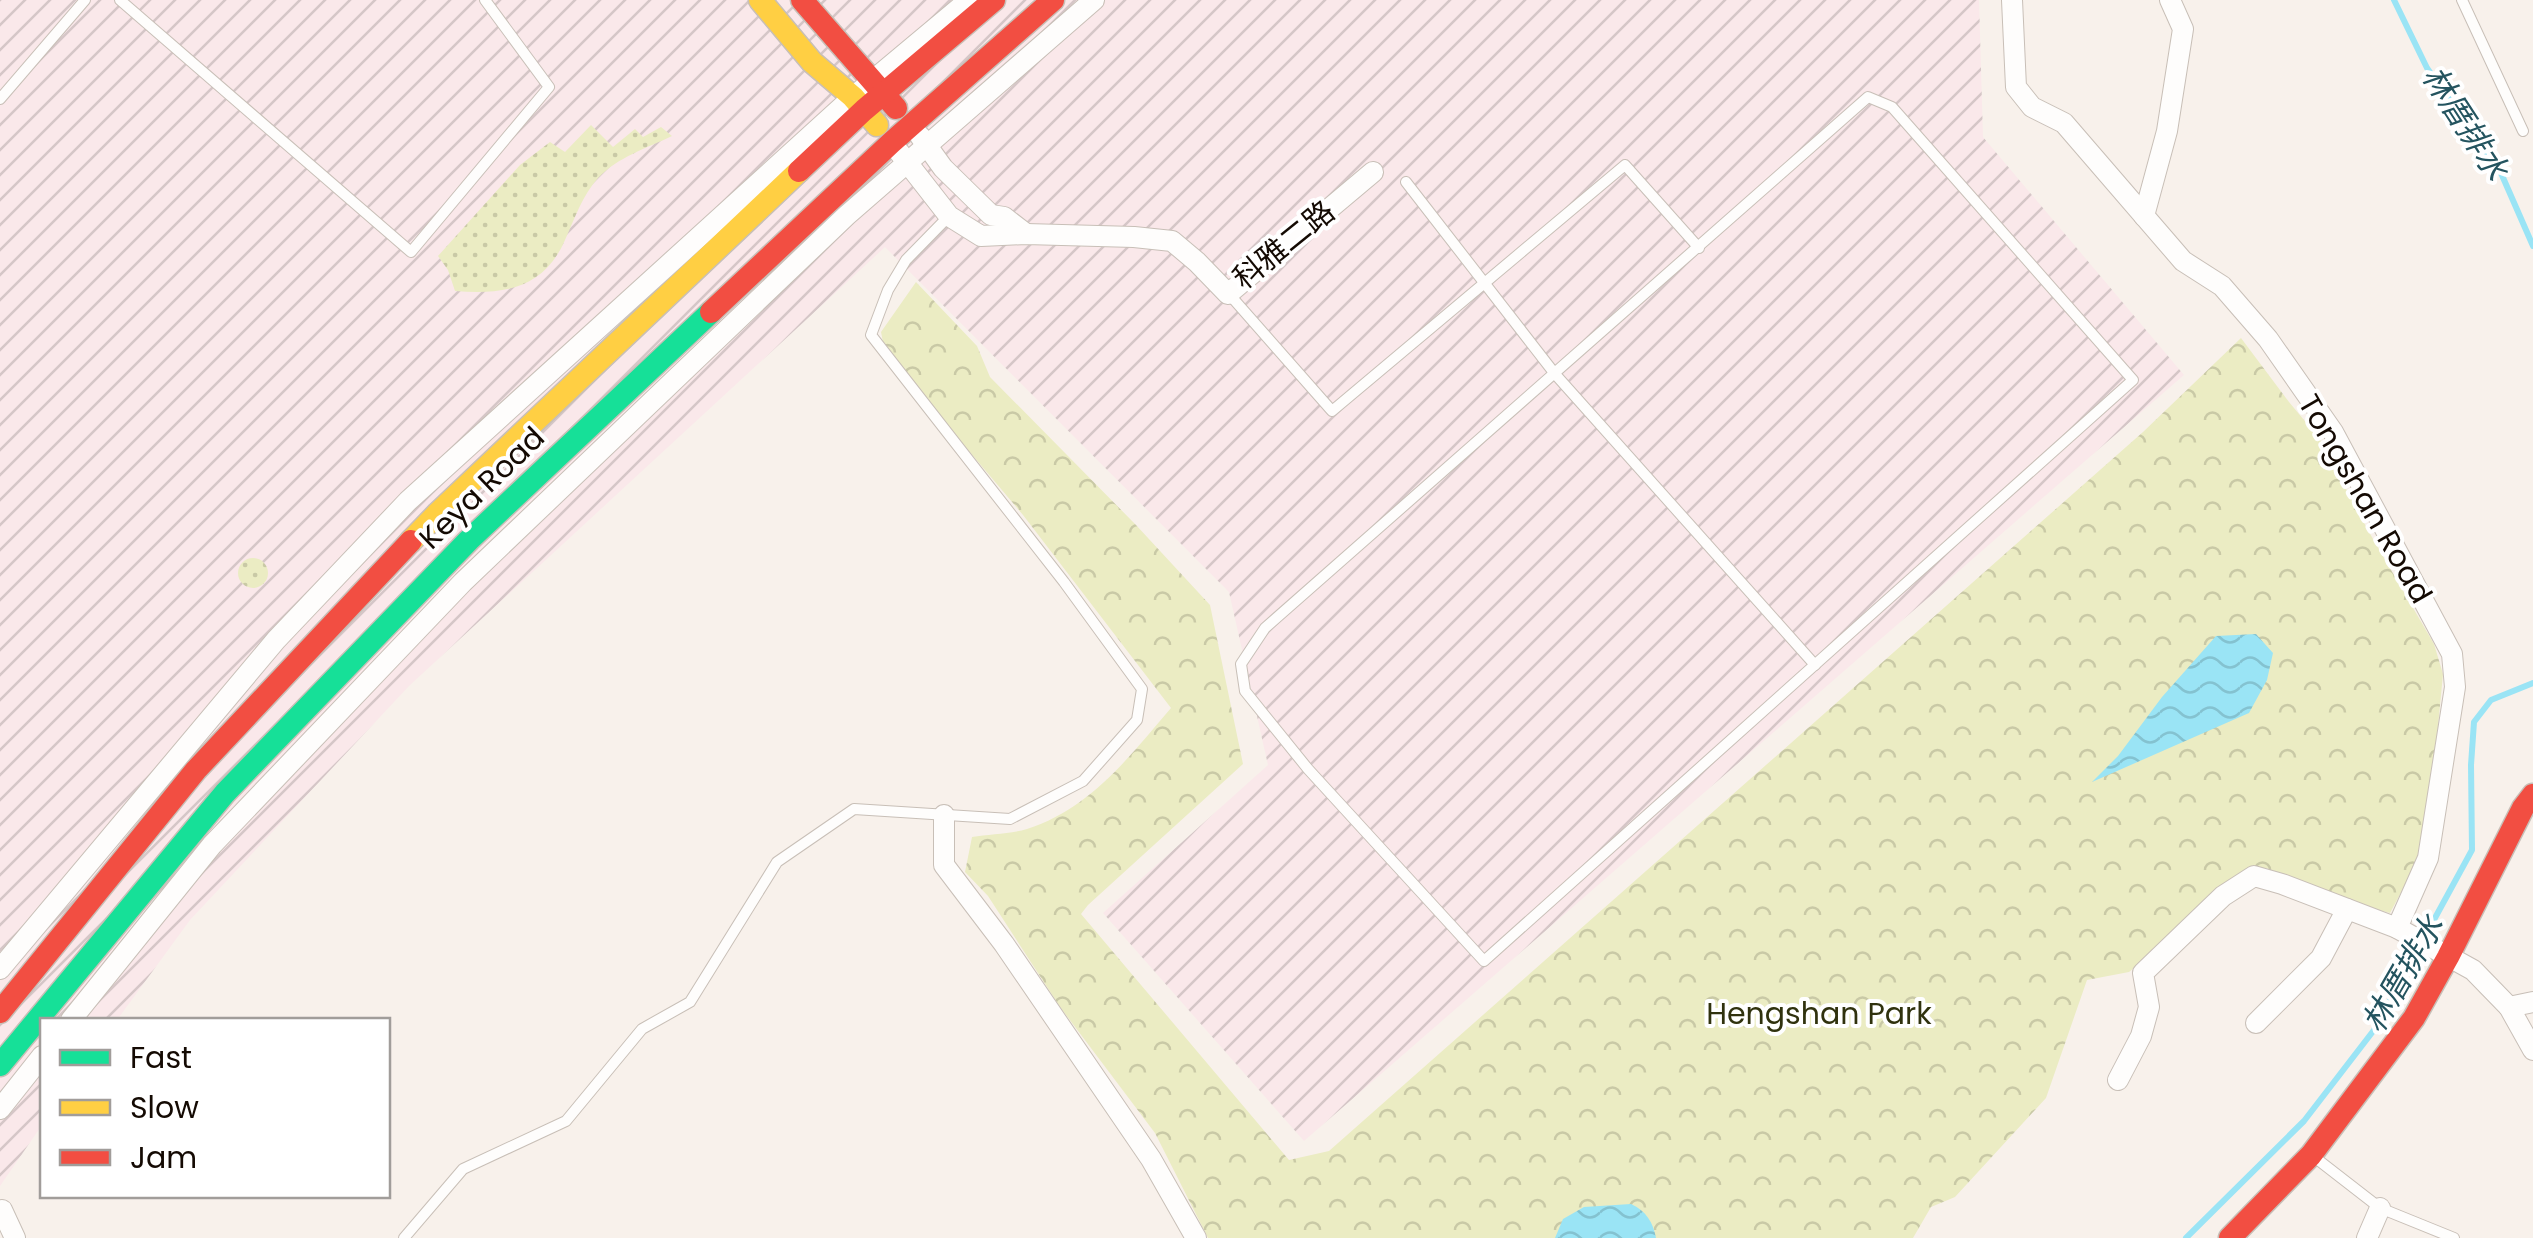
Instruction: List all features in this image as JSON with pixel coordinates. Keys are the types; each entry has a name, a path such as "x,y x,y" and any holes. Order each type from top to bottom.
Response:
{"street":[{"path":"760,0 812,62 892,142"},
{"path":"802,0 912,125"},
{"name":"Keya Road","path":"0,969 276,640 408,501 858,104 969,0"},
{"name":"Keya Road","path":"878,86 936,51 994,0"},
{"name":"Keya Road","path":"0,1064 225,793 469,540 892,142 1054,0"},
{"name":"Keya Road","path":"73,1018 212,845 463,582 835,226 1094,0"},
{"name":"Tongshan Road","path":"2012,0 2016,87 2032,108 2064,123 2182,260 2222,286 2268,339 2333,432 2452,654 2455,687 2428,858 2404,932"},
{"path":"2144,216 2166,131 2183,29 2170,0"},
{"name":"Keya Road","path":"0,1012 196,770 438,513 858,104"},
{"name":"科雅二路","path":"912,125 943,168 991,215 1004,217 1026,234"},
{"name":"科雅二路","path":"892,142 949,216 981,236 1026,234 1172,241 1228,294 1372,172"},
{"path":"2230,1238 2311,1155 2414,1018 2441,953 2533,795"},
{"path":"944,814 944,864 1004,944 1151,1159 1196,1238"},
{"path":"2118,1080 2141,1036 2149,1007 2143,973 2223,896 2254,876 2404,932 2472,970 2509,1006 2533,1050"},
{"path":"2256,1023 2321,958 2348,909"},
{"path":"2509,1006 2533,1002"},
{"path":"0,1109 40,1059"},
{"path":"2367,1238 2380,1208"},
{"path":"2,1210 15,1238"}],"lane":[{"path":"0,99 85,0"},
{"path":"120,0 411,252 548,86 493,2"},
{"path":"2462,0 2523,131"},
{"path":"1868,98 1892,107 2133,380 1484,961 1308,769 1245,691 1241,664 1265,628 1698,248 1868,98"},
{"path":"1228,294 1332,411 1625,165 1698,248"},
{"path":"1406,182 1555,374 1815,665"},
{"path":"404,1238 463,1169 566,1122 642,1029 690,1002 777,862 854,809 1010,819 1083,781 1137,720 1142,689 1064,582 871,335 888,290 906,260 949,216"},
{"path":"2311,1155 2380,1208 2454,1238"}],"shaded area":[{"path":"0,0 1979,0 1983,137 2184,375 1304,1141 1103,913 1268,765 1229,592 885,247 409,686 190,920 118,1018 40,1018 40,1128 0,1186"}],"green space":[{"path":"591,125 613,147 635,129 643,137 661,127 672,136 624,159 598,178 556,256 534,279 505,290 455,291 438,256 520,165 550,142 565,152"},
{"name":"Hengshan Park","path":"916,282 977,346 990,377 1210,605 1243,764 1081,914 1289,1160 1329,1151 2143,432 2241,338 2319,438 2434,644 2443,674 2420,857 2390,913 2282,884 2267,868 2223,896 2129,972 2087,980 2046,1098 1955,1197 1931,1207 1913,1238 1208,1238 1155,1133 1060,1007 988,896 965,872 972,837 1027,829 1070,808 1107,779 1171,708 1023,515 885,352 881,332"},
{"path":"253,558 264,562 268,573 264,584 253,588 242,584 238,573 242,562"}],"water":[{"path":"2256,634 2273,653 2267,680 2249,713 2092,782 2216,636"},
{"path":"1631,1204 1648,1218 1656,1238 1555,1238 1563,1219 1584,1207"}],"waterway":[{"name":"林厝排水","path":"2394,0 2427,68 2501,173 2533,246"},
{"name":"林厝排水","path":"2186,1238 2304,1121 2374,1030 2472,850 2474,722 2491,700 2533,683"}],"traffic: fast":[{"path":"0,1065 225,793 469,540 711,312"}],"traffic: slow":[{"path":"760,0 812,62 853,97 877,125"},
{"path":"411,541 799,171"}],"traffic: jam":[{"path":"802,0 896,108"},
{"path":"799,171 864,110 994,0"},
{"path":"711,312 892,142 1053,0"},
{"path":"0,1012 196,770 411,541"},
{"path":"2230,1238 2311,1155 2414,1018 2533,795"}]}
